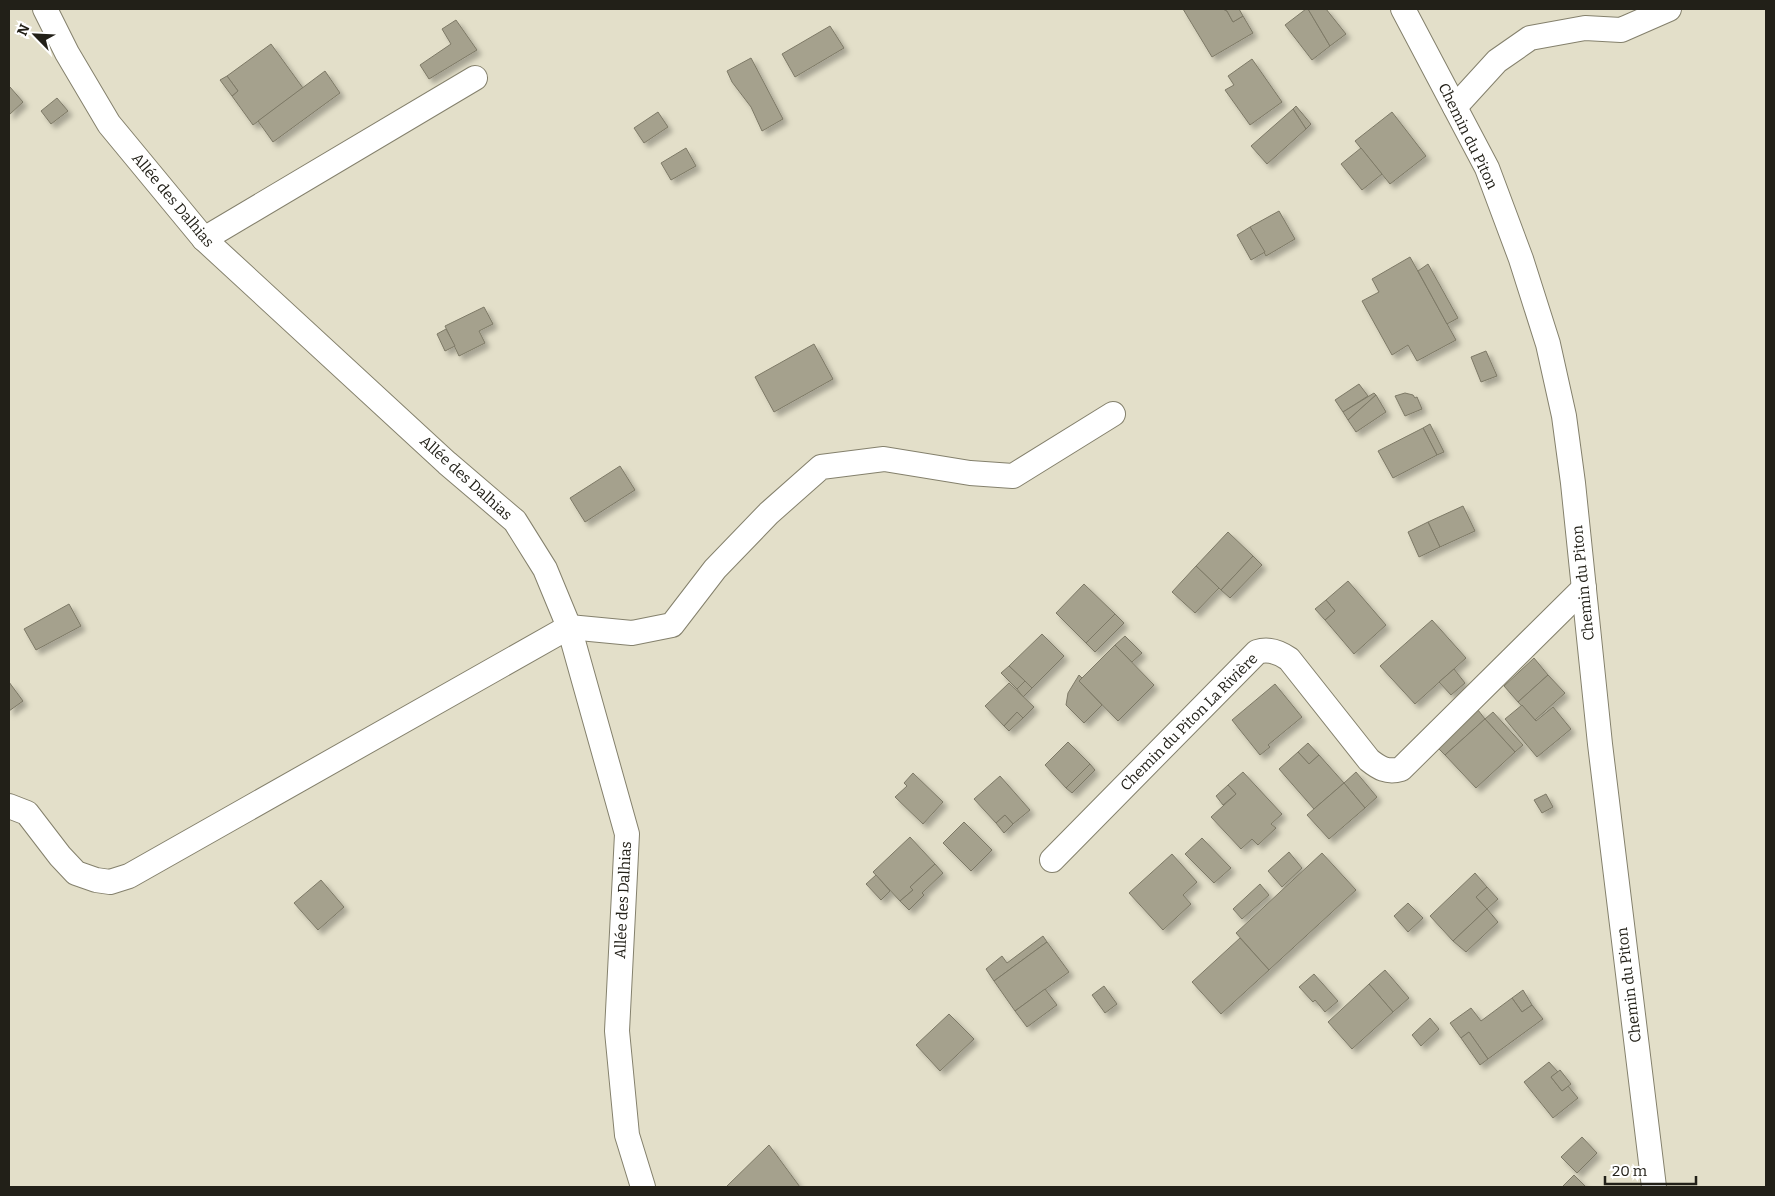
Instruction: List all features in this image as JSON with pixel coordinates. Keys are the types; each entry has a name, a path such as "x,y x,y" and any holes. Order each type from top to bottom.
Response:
{"street":[{"name":"Allée des Dalhias","path":"45,9 67,53 109,124 204,240 447,463 515,522 545,569 569,627 627,834 617,1031 627,1135 643,1187"},
{"name":"Chemin du Piton","path":"1403,9 1488,168 1521,259 1548,344 1564,416 1600,744 1654,1187"},
{"path":"1455,107 1497,61 1530,38 1585,28 1621,30 1668,9"},
{"path":"204,240 475,78"},
{"path":"9,806 27,813 60,856 76,872 96,880 110,882 129,876 569,627 632,632 672,624 715,568 769,513 822,466 884,459 970,473 1013,476 1113,414"},
{"name":"Chemin du Piton La Rivière","path":"1052,860 1257,652 1265,649 1274,651 1289,659 1369,760 1384,770 1393,771 1401,769 1584,588"}],"building":[{"path":"1183,9 1223,9 1227,11 1233,22 1243,16 1253,33 1212,57"},
{"path":"1223,9 1239,9 1243,16 1233,22 1227,11"},
{"path":"1308,9 1330,46 1312,60 1285,25"},
{"path":"1308,9 1326,9 1346,34 1330,46"},
{"path":"456,20 477,50 429,79 420,65 451,44 442,29"},
{"path":"830,26 844,48 795,77 782,54"},
{"path":"271,44 303,88 253,125 232,96 238,91 227,76"},
{"path":"751,58 783,119 762,131 751,107 732,82 727,71"},
{"path":"1252,59 1282,102 1250,125 1225,90 1234,85 1228,76"},
{"path":"325,71 340,93 273,142 258,121"},
{"path":"227,76 238,91 232,96 220,80"},
{"path":"9,88 23,102 9,115"},
{"path":"57,98 68,111 51,124 41,111"},
{"path":"1296,106 1311,124 1306,129 1293,109"},
{"path":"1293,109 1306,129 1267,164 1251,146"},
{"path":"658,112 668,127 644,143 634,128"},
{"path":"1392,112 1426,156 1390,184 1355,141"},
{"path":"686,148 696,166 671,180 661,163"},
{"path":"1361,148 1382,174 1362,190 1341,164"},
{"path":"1279,211 1295,239 1266,256 1250,227"},
{"path":"1250,227 1265,252 1251,260 1237,235"},
{"path":"1410,257 1456,340 1417,361 1408,345 1392,355 1362,301 1379,292 1372,279"},
{"path":"1428,264 1458,318 1447,324 1418,271"},
{"path":"484,307 493,324 479,331 485,343 459,356 445,326"},
{"path":"446,329 455,346 445,351 437,334"},
{"path":"814,344 833,379 774,412 755,377"},
{"path":"1486,351 1497,376 1481,382 1471,357"},
{"path":"1359,384 1368,396 1343,412 1335,400"},
{"path":"1374,393 1376,395 1348,420 1343,412"},
{"path":"1405,393 1413,395 1415,398 1417,397 1422,409 1405,416 1395,396"},
{"path":"1376,395 1386,412 1356,432 1348,420"},
{"path":"1430,424 1444,452 1437,455 1423,428"},
{"path":"1423,428 1437,455 1393,478 1378,451"},
{"path":"620,466 635,490 585,522 570,498"},
{"path":"1463,506 1475,531 1440,547 1428,522"},
{"path":"1428,522 1440,547 1419,557 1408,532"},
{"path":"1228,532 1253,556 1221,590 1196,566"},
{"path":"1253,556 1262,565 1230,598 1221,590"},
{"path":"1196,566 1219,588 1195,613 1172,592"},
{"path":"1348,581 1386,625 1354,654 1325,620 1335,611 1326,600"},
{"path":"1084,584 1115,614 1086,643 1056,613"},
{"path":"1326,600 1335,611 1325,620 1315,609"},
{"path":"69,604 81,626 36,650 24,629"},
{"path":"1115,614 1124,623 1095,652 1086,643"},
{"path":"1432,620 1466,658 1415,704 1380,666"},
{"path":"1042,634 1064,656 1032,688 1009,666"},
{"path":"1125,636 1142,653 1132,662 1115,645"},
{"path":"1115,645 1154,685 1118,721 1079,681"},
{"path":"1534,658 1548,675 1518,702 1504,686"},
{"path":"1009,666 1025,681 1017,689 1001,673"},
{"path":"1454,669 1465,683 1451,695 1439,682"},
{"path":"1079,675 1082,678 1079,681 1102,705 1084,723 1066,705 1068,693"},
{"path":"1548,675 1565,693 1535,720 1518,702"},
{"path":"1025,681 1032,688 1023,697 1017,689"},
{"path":"9,682 23,701 9,711"},
{"path":"1009,683 1034,707 1023,718 1017,712 1004,726 985,706"},
{"path":"1275,684 1302,717 1268,745 1270,747 1260,755 1232,720"},
{"path":"1522,705 1536,721 1553,707 1571,729 1537,757 1505,719"},
{"path":"1478,710 1485,719 1445,755 1437,747"},
{"path":"1017,712 1023,718 1009,731 1004,726"},
{"path":"1493,712 1523,745 1515,752 1485,719"},
{"path":"1485,719 1515,752 1476,788 1445,755"},
{"path":"1068,742 1090,764 1066,788 1045,765"},
{"path":"1308,743 1319,755 1309,764 1298,752"},
{"path":"1298,752 1309,764 1319,755 1344,783 1314,809 1279,769"},
{"path":"1090,764 1095,770 1072,793 1066,788"},
{"path":"1243,772 1282,814 1271,824 1276,828 1258,845 1252,839 1241,849 1211,817 1236,794 1228,785"},
{"path":"1356,772 1377,797 1365,808 1344,783"},
{"path":"913,773 943,802 923,824 895,797 907,786 904,783"},
{"path":"1000,776 1030,810 1013,824 1005,815 996,823 974,799"},
{"path":"1344,783 1365,808 1329,839 1307,815"},
{"path":"1228,785 1236,794 1223,805 1216,796"},
{"path":"1546,794 1553,807 1542,813 1534,800"},
{"path":"1005,815 1013,824 1004,833 996,823"},
{"path":"964,822 992,850 971,871 943,843"},
{"path":"910,837 935,864 910,887 913,890 900,901 873,872"},
{"path":"1202,838 1231,868 1214,883 1185,854"},
{"path":"1289,852 1302,868 1282,887 1268,871"},
{"path":"1322,853 1356,890 1269,970 1236,933"},
{"path":"1172,854 1197,882 1183,895 1191,904 1163,930 1129,893"},
{"path":"935,864 943,873 922,893 924,895 909,910 900,901 913,890 910,887"},
{"path":"1475,873 1487,887 1476,897 1487,909 1453,941 1430,916"},
{"path":"876,875 890,891 881,900 866,884"},
{"path":"321,880 344,907 318,930 294,903"},
{"path":"1260,884 1269,895 1242,919 1233,909"},
{"path":"1487,887 1498,899 1487,909 1476,897"},
{"path":"1408,903 1423,918 1408,932 1394,916"},
{"path":"1487,909 1498,922 1466,952 1453,941"},
{"path":"1043,936 1047,942 994,981 986,969 1002,956 1007,963"},
{"path":"1240,938 1269,970 1221,1014 1192,982"},
{"path":"1047,942 1069,972 1015,1011 994,981"},
{"path":"1385,970 1409,998 1393,1012 1369,984"},
{"path":"1314,974 1338,1001 1325,1012 1315,1000 1313,1002 1299,987"},
{"path":"1369,984 1393,1012 1352,1049 1328,1022"},
{"path":"1104,986 1117,1004 1105,1013 1092,995"},
{"path":"1045,989 1057,1005 1027,1027 1015,1011"},
{"path":"1523,990 1532,1005 1522,1012 1512,998"},
{"path":"1512,998 1522,1012 1532,1005 1543,1019 1488,1059 1469,1032 1461,1038 1450,1023 1471,1008 1481,1021"},
{"path":"949,1014 974,1039 940,1071 916,1045"},
{"path":"1430,1018 1439,1029 1421,1046 1412,1035"},
{"path":"1469,1032 1488,1059 1480,1065 1461,1038"},
{"path":"1549,1062 1558,1072 1551,1077 1562,1091 1568,1086 1578,1098 1553,1118 1524,1082"},
{"path":"1560,1070 1571,1084 1562,1091 1551,1077"},
{"path":"1582,1137 1597,1153 1577,1173 1561,1157"},
{"path":"769,1145 800,1187 726,1187"},
{"path":"1574,1175 1586,1187 1562,1187"}]}
